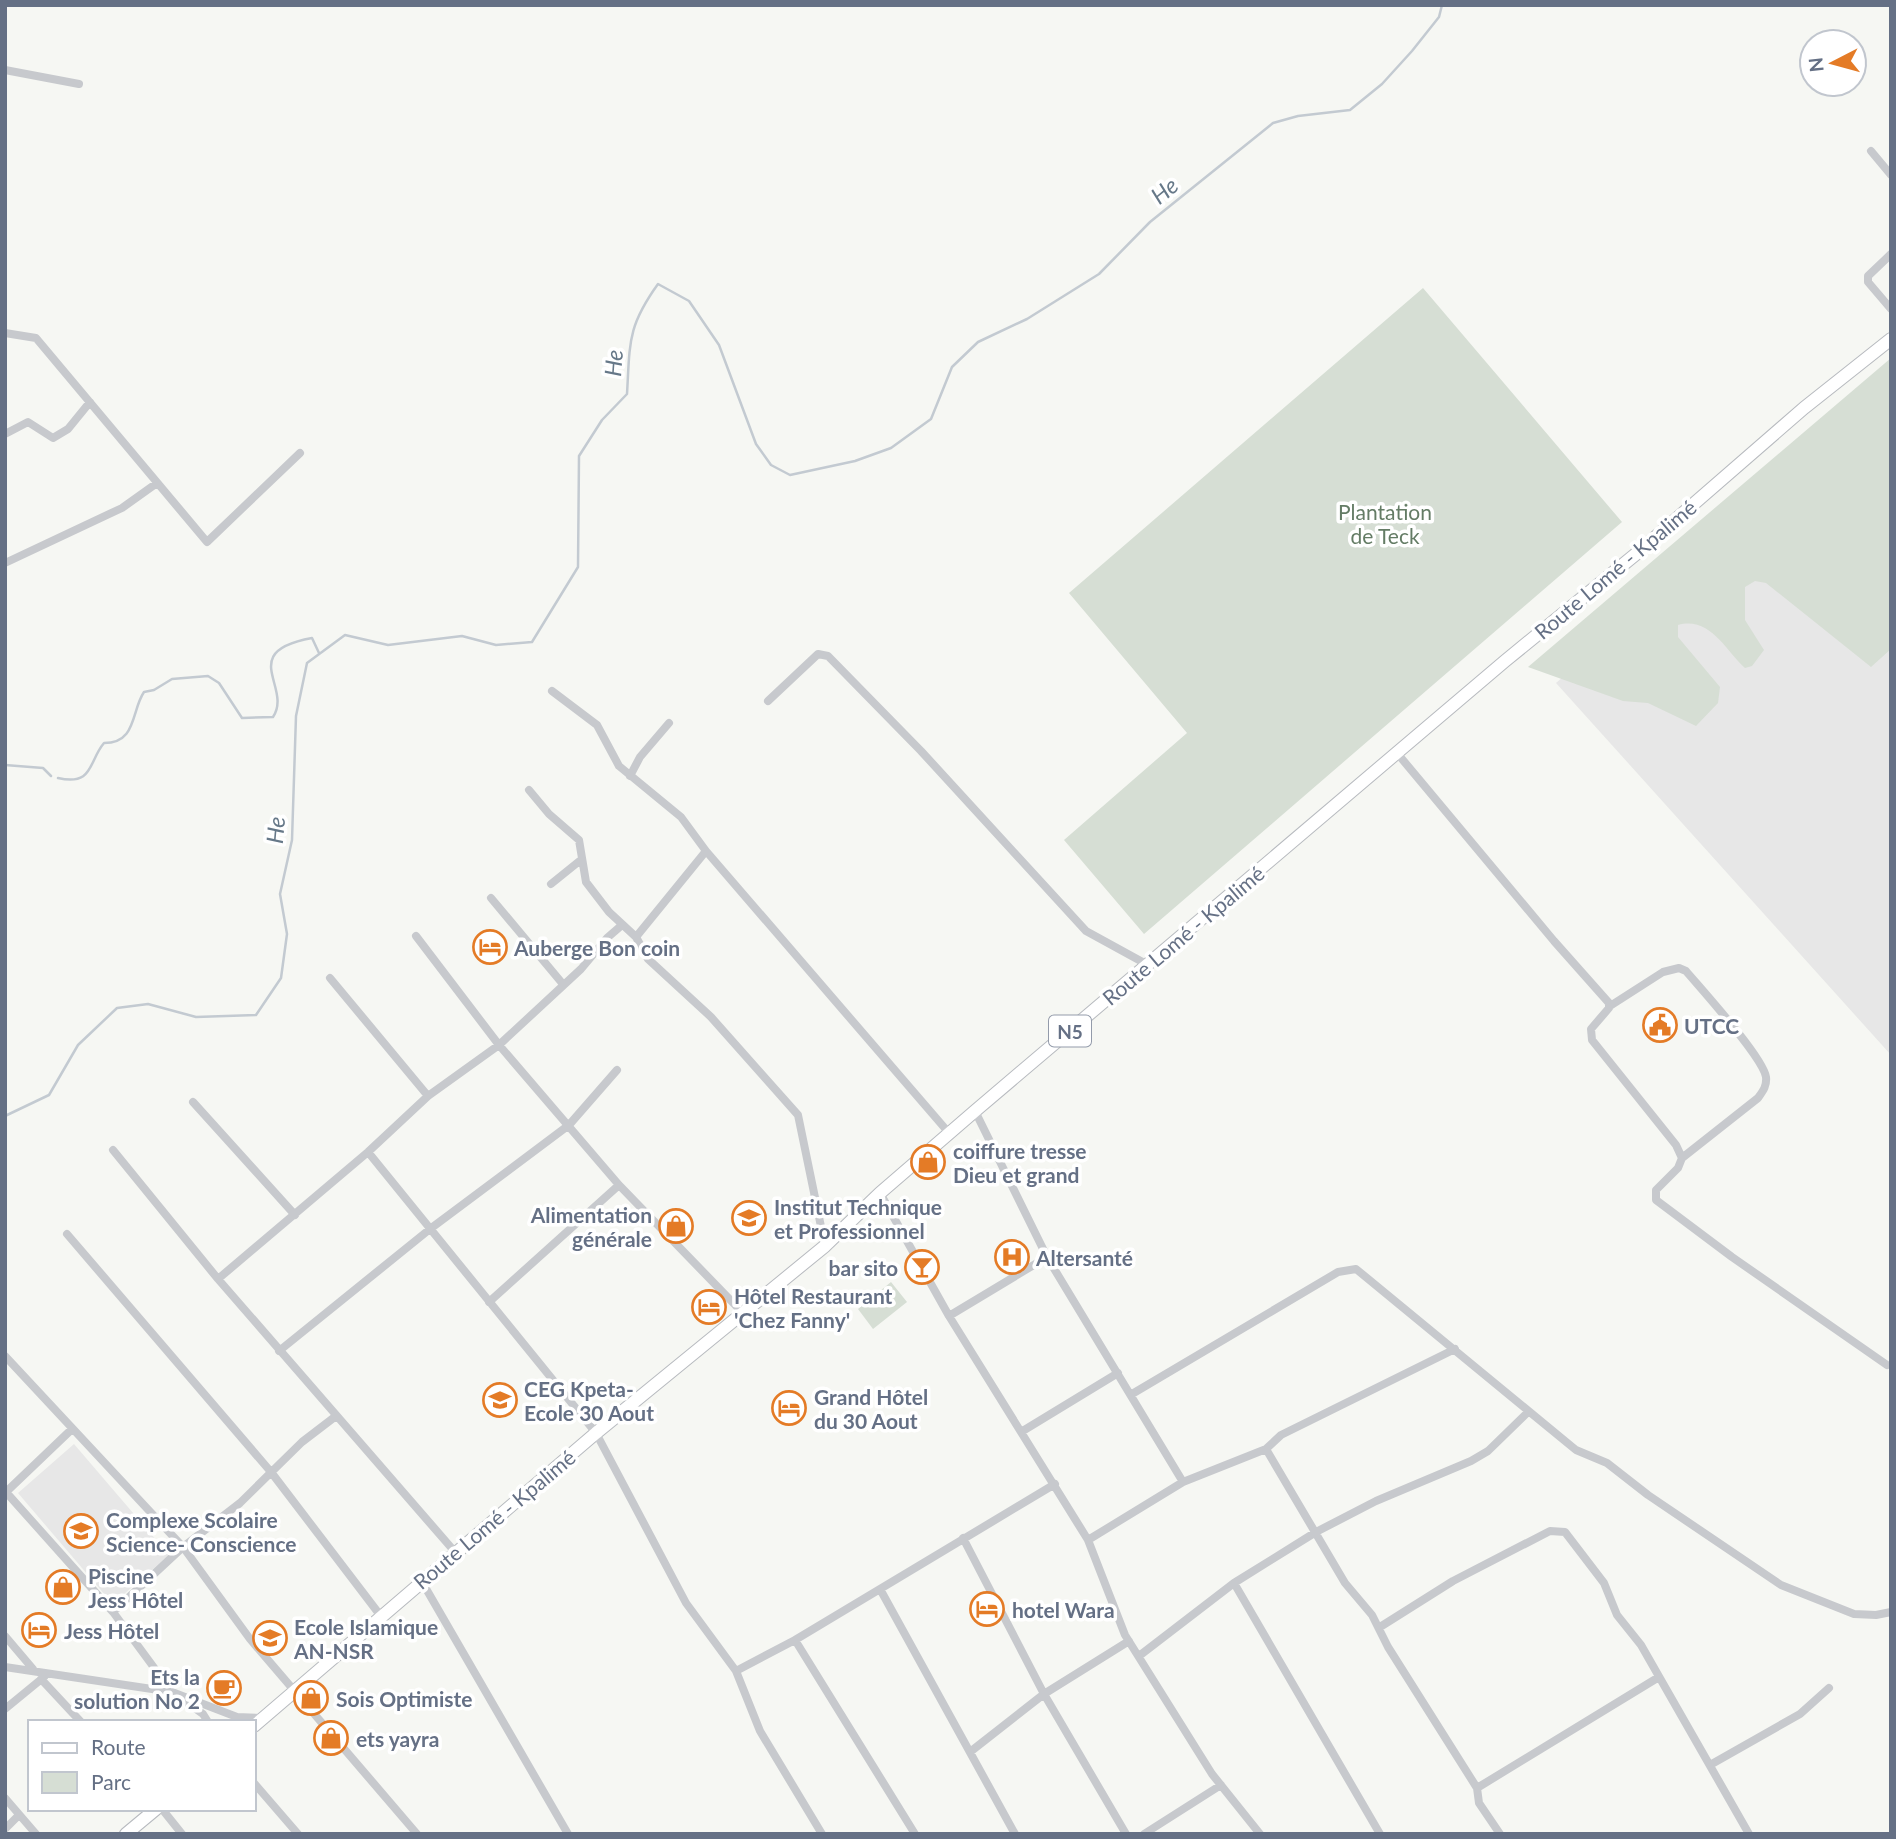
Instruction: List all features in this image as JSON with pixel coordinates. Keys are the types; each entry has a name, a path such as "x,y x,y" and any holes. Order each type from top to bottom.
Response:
{"main road":[{"name":"Route Lomé - Kpalimé","path":"256,1725 421,1580 741,1311 825,1246 880,1193 949,1133 1397,752 1636,554 1804,408 1891,339"},
{"path":"126,1834 154,1811"}],"street":[{"path":"5,70 79,84"},
{"path":"1871,151 1891,175"},
{"path":"1891,254 1868,276 1868,282 1891,309"},
{"path":"5,333 36,338 207,542 300,453"},
{"path":"5,434 28,422 53,438 68,429 90,402"},
{"path":"5,563 122,508 157,483"},
{"path":"768,701 818,654 828,656 921,751 1086,931 1148,965"},
{"path":"552,691 597,725 613,759 629,776 681,817 706,850 949,1133"},
{"path":"629,776 640,757 669,723"},
{"path":"1397,752 1609,1006"},
{"path":"529,790 549,814 575,835 586,882 622,925 636,937 648,958 711,1017 798,1115 825,1246"},
{"path":"636,937 706,850"},
{"path":"551,884 582,859"},
{"path":"491,898 562,983"},
{"path":"218,1279 368,1152 428,1096 499,1045 562,983 580,969 622,925"},
{"path":"416,936 499,1045 619,1185 741,1311"},
{"path":"1682,1158 1676,1145 1592,1040 1591,1029 1609,1006 1663,972 1679,968 1686,971 1757,1059 1766,1076 1765,1088 1758,1098 1682,1158 1678,1168 1656,1190 1656,1200 1731,1257 1887,1365"},
{"path":"330,978 428,1096"},
{"path":"279,1351 430,1229 569,1125 617,1070"},
{"path":"193,1102 295,1214"},
{"path":"975,1111 1048,1257 1183,1482"},
{"path":"113,1150 279,1351 455,1552"},
{"path":"368,1152 596,1433 686,1603 736,1671 760,1731 822,1834"},
{"path":"489,1302 619,1185"},
{"path":"880,1193 949,1316 1088,1540 1129,1641 1221,1785 1260,1834"},
{"path":"67,1234 271,1472 380,1615"},
{"path":"949,1316 1048,1257"},
{"path":"1132,1394 1338,1272 1352,1268 1372,1279 1528,1413 1576,1450 1607,1463 1648,1496 1781,1585 1854,1614 1876,1615 1891,1612"},
{"path":"1088,1540 1183,1482 1266,1449 1281,1435 1455,1349"},
{"path":"5,1356 183,1547 250,1639 413,1833"},
{"path":"1021,1432 1118,1373"},
{"path":"1139,1656 1234,1583 1316,1532 1419,1481 1471,1461 1488,1451 1528,1413"},
{"path":"113,1612 183,1547 240,1503 271,1472 336,1416"},
{"path":"72,1429 5,1492 113,1612 172,1692 203,1714 207,1720"},
{"path":"1266,1449 1345,1583 1363,1600 1380,1627 1388,1647 1477,1788 1479,1803 1500,1834"},
{"path":"736,1671 795,1640 1055,1484"},
{"path":"1380,1627 1453,1581 1539,1536 1550,1531 1565,1532 1604,1583 1617,1615 1641,1645 1689,1735 1710,1765 1749,1834"},
{"path":"963,1538 1044,1694 1098,1781 1126,1834"},
{"path":"421,1580 568,1834"},
{"path":"1234,1583 1380,1834"},
{"path":"880,1589 1015,1834"},
{"path":"5,1636 33,1670"},
{"path":"795,1640 915,1834"},
{"path":"970,1752 1044,1694 1129,1641"},
{"path":"5,1667 33,1670 45,1676 172,1692 237,1717 265,1718"},
{"path":"5,1709 45,1676"},
{"path":"45,1676 79,1720"},
{"path":"1477,1788 1660,1677"},
{"path":"1710,1765 1800,1714 1829,1688"},
{"path":"256,1785 298,1834"},
{"path":"1143,1834 1221,1785"},
{"path":"5,1798 36,1834"},
{"path":"164,1811 182,1834"},
{"path":"5,1829 18,1816"}],"shaded area":[{"path":"1891,389 1891,1055 1556,683"},
{"path":"74,1444 169,1555 115,1602 111,1602 18,1493"}],"green space":[{"name":"Plantation de Teck","path":"1423,288 1622,522 1144,934 1064,840 1187,733 1069,593"},
{"path":"1891,358 1891,649 1871,667 1766,583 1755,581 1745,587 1745,620 1764,650 1752,666 1745,668 1708,630 1689,624 1678,625 1678,637 1720,687 1718,703 1696,726 1648,703 1623,701 1528,667"},
{"path":"891,1282 907,1302 873,1329 858,1309"}],"waterway":[{"name":"He","path":"5,1116 49,1095 78,1045 117,1008 148,1004 196,1017 256,1015 281,978 287,934 280,894 292,840 296,716 307,663 345,635 388,645 462,636 496,645 532,642 578,567 579,456 602,420 627,394 635,324 658,284 689,301 719,345 756,444 771,465 790,475 855,461 891,448 931,419 952,367 978,342 1027,319 1099,274 1150,222 1273,123 1298,116 1350,110 1382,84 1412,51 1439,17 1442,5"},
{"path":"58,778 78,779 88,771 104,743 122,738 132,725 144,692 154,690 172,679 208,676 219,683 242,718 273,717 277,694 271,672 272,661 277,652 289,644 312,638 319,653"},
{"path":"5,765 43,768 51,776"}],"place":[{"name":"Auberge Bon coin","path":"490,947"},
{"name":"UTCC","path":"1660,1025"},
{"name":"coiffure tresse Dieu et grand","path":"928,1162"},
{"name":"Institut Technique et Professionnel","path":"749,1218"},
{"name":"Alimentation générale","path":"676,1226"},
{"name":"Altersanté","path":"1012,1257"},
{"name":"bar sito","path":"922,1267"},
{"name":"Hôtel Restaurant 'Chez Fanny'","path":"709,1307"},
{"name":"CEG Kpeta- Ecole 30 Aout","path":"500,1400"},
{"name":"Grand Hôtel du 30 Aout","path":"789,1408"},
{"name":"Complexe Scolaire Science- Conscience","path":"81,1531"},
{"name":"Piscine Jess Hôtel","path":"63,1587"},
{"name":"hotel Wara","path":"987,1609"},
{"name":"Jess Hôtel","path":"39,1630"},
{"name":"Ecole Islamique AN-NSR","path":"270,1638"},
{"name":"Ets la solution No 2","path":"224,1688"},
{"name":"Sois Optimiste","path":"311,1698"},
{"name":"ets yayra","path":"331,1738"}]}
